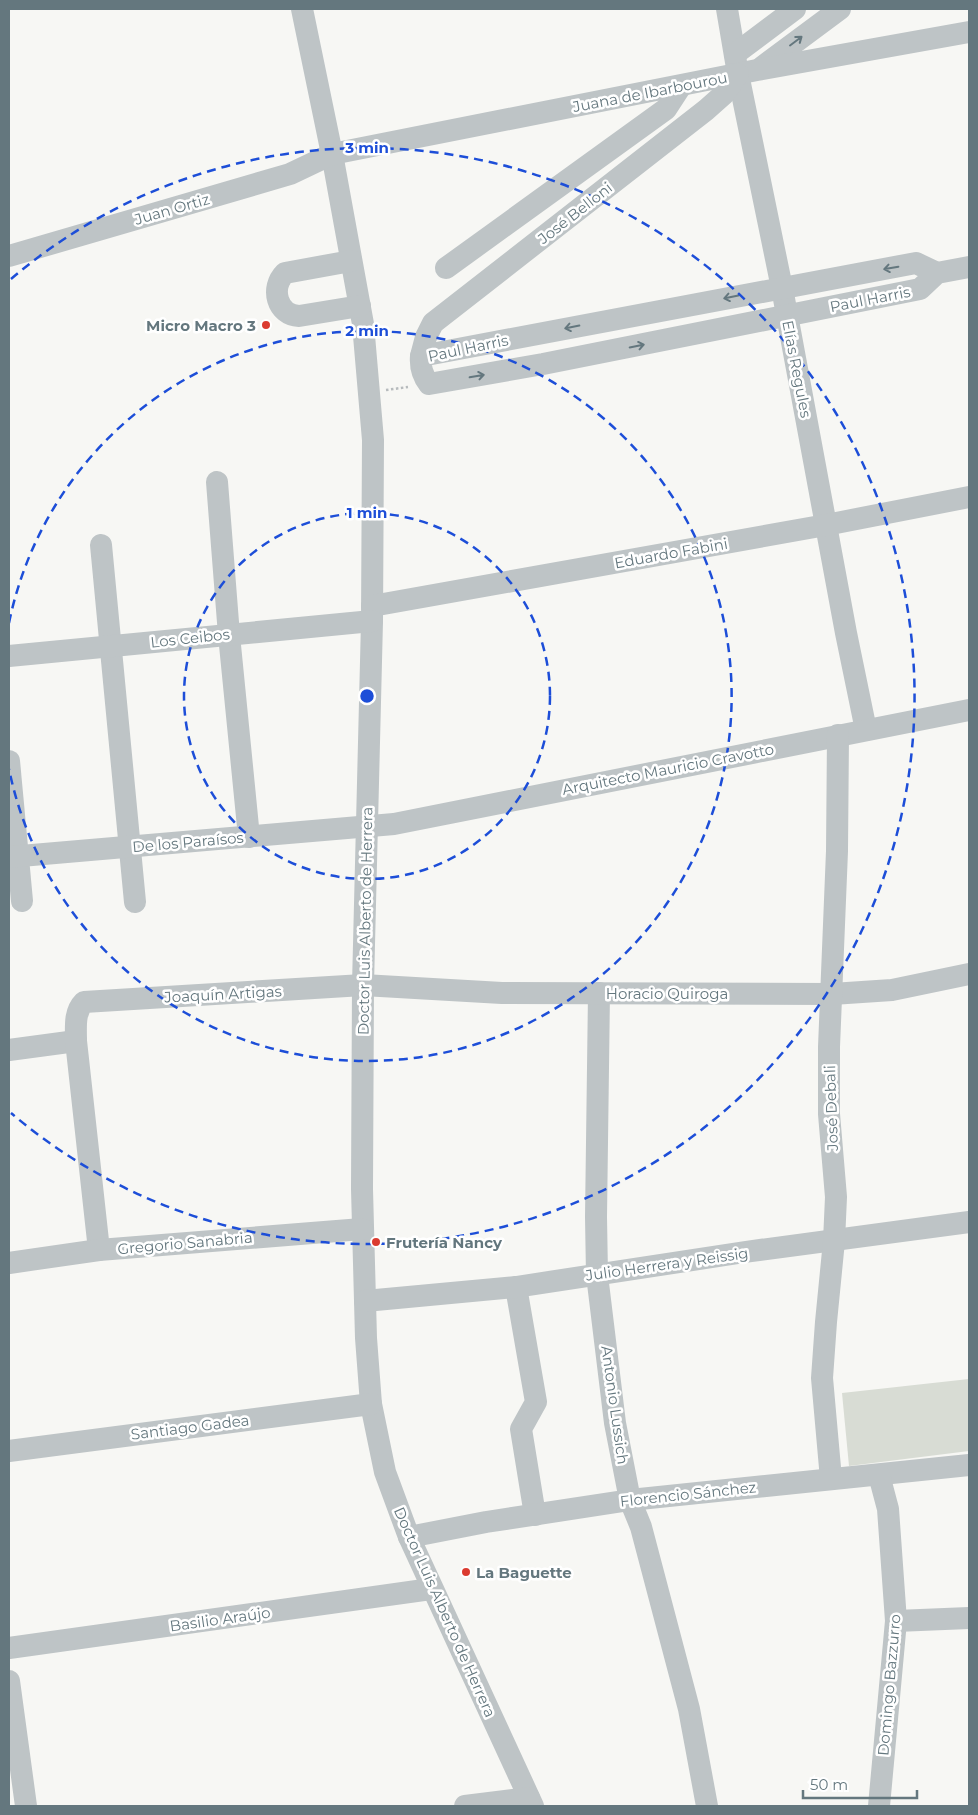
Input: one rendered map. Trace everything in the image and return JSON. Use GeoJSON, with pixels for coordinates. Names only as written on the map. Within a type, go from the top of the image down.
{"type":"FeatureCollection","features":[{"type":"Feature","properties":{"kind":"street","name":"Doctor Luis Alberto de Herrera"},"geometry":{"type":"LineString","coordinates":[[302,9],[332,154],[363,324],[373,440],[372,614],[363,985],[362,1229],[364,1301],[371,1404],[386,1472],[409,1537],[431,1589],[531,1802]]}},
{"type":"Feature","properties":{"kind":"street","name":"Elías Regules"},"geometry":{"type":"LineString","coordinates":[[727,9],[744,66],[787,316],[866,730]]}},
{"type":"Feature","properties":{"kind":"street","name":"José Belloni"},"geometry":{"type":"LineString","coordinates":[[421,356],[426,337],[433,323],[706,110],[724,94],[744,66],[795,9]]}},
{"type":"Feature","properties":{"kind":"street","name":"José Belloni"},"geometry":{"type":"LineString","coordinates":[[744,66],[840,9]]}},
{"type":"Feature","properties":{"kind":"street","name":"Juana de Ibarbourou"},"geometry":{"type":"LineString","coordinates":[[332,154],[680,86],[744,66],[969,32]]}},
{"type":"Feature","properties":{"kind":"street"},"geometry":{"type":"LineString","coordinates":[[446,268],[666,109],[680,86]]}},
{"type":"Feature","properties":{"kind":"street","name":"Juan Ortiz"},"geometry":{"type":"LineString","coordinates":[[9,256],[290,174],[332,154]]}},
{"type":"Feature","properties":{"kind":"street"},"geometry":{"type":"LineString","coordinates":[[351,261],[285,273],[279,279],[276,288],[281,306],[286,313],[293,316],[360,306]]}},
{"type":"Feature","properties":{"kind":"street","name":"Paul Harris"},"geometry":{"type":"LineString","coordinates":[[916,263],[937,273],[920,289],[543,364],[429,384],[424,376],[421,363],[421,356],[916,263]]}},
{"type":"Feature","properties":{"kind":"street"},"geometry":{"type":"LineString","coordinates":[[937,273],[969,267]]}},
{"type":"Feature","properties":{"kind":"street"},"geometry":{"type":"LineString","coordinates":[[217,482],[229,634],[249,837]]}},
{"type":"Feature","properties":{"kind":"street","name":"Eduardo Fabini"},"geometry":{"type":"LineString","coordinates":[[372,614],[969,497]]}},
{"type":"Feature","properties":{"kind":"street"},"geometry":{"type":"LineString","coordinates":[[102,545],[135,902]]}},
{"type":"Feature","properties":{"kind":"street","name":"Los Ceibos"},"geometry":{"type":"LineString","coordinates":[[9,656],[229,634],[372,614]]}},
{"type":"Feature","properties":{"kind":"street","name":"Arquitecto Mauricio Cravotto"},"geometry":{"type":"LineString","coordinates":[[367,827],[394,824],[969,710]]}},
{"type":"Feature","properties":{"kind":"street","name":"José Debali"},"geometry":{"type":"LineString","coordinates":[[831,1479],[822,1378],[836,1197],[829,1114],[837,851],[838,736]]}},
{"type":"Feature","properties":{"kind":"street"},"geometry":{"type":"LineString","coordinates":[[9,761],[13,857],[22,901]]}},
{"type":"Feature","properties":{"kind":"street","name":"De los Paraísos"},"geometry":{"type":"LineString","coordinates":[[13,857],[367,827]]}},
{"type":"Feature","properties":{"kind":"street","name":"Horacio Quiroga"},"geometry":{"type":"LineString","coordinates":[[363,985],[502,992],[832,994],[892,990],[969,974]]}},
{"type":"Feature","properties":{"kind":"street","name":"Joaquín Artigas"},"geometry":{"type":"LineString","coordinates":[[76,1041],[77,1012],[79,1006],[84,1002],[363,985]]}},
{"type":"Feature","properties":{"kind":"street","name":"Antonio Lussich"},"geometry":{"type":"LineString","coordinates":[[599,993],[597,1274],[615,1423],[630,1500],[641,1527],[689,1709],[707,1806]]}},
{"type":"Feature","properties":{"kind":"street"},"geometry":{"type":"LineString","coordinates":[[9,1050],[76,1041],[99,1250]]}},
{"type":"Feature","properties":{"kind":"street","name":"Julio Herrera y Reissig"},"geometry":{"type":"LineString","coordinates":[[364,1301],[516,1287],[735,1254],[969,1222]]}},
{"type":"Feature","properties":{"kind":"street","name":"Gregorio Sanabria"},"geometry":{"type":"LineString","coordinates":[[9,1263],[99,1250],[362,1229]]}},
{"type":"Feature","properties":{"kind":"street"},"geometry":{"type":"LineString","coordinates":[[516,1287],[536,1402],[521,1430],[534,1515]]}},
{"type":"Feature","properties":{"kind":"street","name":"Santiago Gadea"},"geometry":{"type":"LineString","coordinates":[[9,1451],[371,1404]]}},
{"type":"Feature","properties":{"kind":"street","name":"Florencio Sánchez"},"geometry":{"type":"LineString","coordinates":[[409,1537],[486,1522],[630,1500],[969,1466]]}},
{"type":"Feature","properties":{"kind":"street","name":"Domingo Bazzurro"},"geometry":{"type":"LineString","coordinates":[[878,1806],[896,1621],[888,1509],[880,1475]]}},
{"type":"Feature","properties":{"kind":"street","name":"Basilio Araújo"},"geometry":{"type":"LineString","coordinates":[[9,1648],[431,1589]]}},
{"type":"Feature","properties":{"kind":"street"},"geometry":{"type":"LineString","coordinates":[[896,1621],[969,1618]]}},
{"type":"Feature","properties":{"kind":"street"},"geometry":{"type":"LineString","coordinates":[[9,1681],[26,1806]]}},
{"type":"Feature","properties":{"kind":"street"},"geometry":{"type":"LineString","coordinates":[[465,1806],[531,1802]]}},
{"type":"Feature","properties":{"kind":"path"},"geometry":{"type":"LineString","coordinates":[[369,392],[429,384]]}},
{"type":"Feature","properties":{"kind":"shaded area"},"geometry":{"type":"Polygon","coordinates":[[[969,1379],[969,1451],[849,1466],[842,1393],[969,1379]]]}},
{"type":"Feature","properties":{"kind":"place","name":"Micro Macro 3"},"geometry":{"type":"Point","coordinates":[266,325]}},
{"type":"Feature","properties":{"kind":"place","name":"Frutería Nancy"},"geometry":{"type":"Point","coordinates":[376,1242]}},
{"type":"Feature","properties":{"kind":"place","name":"La Baguette"},"geometry":{"type":"Point","coordinates":[466,1572]}}]}
